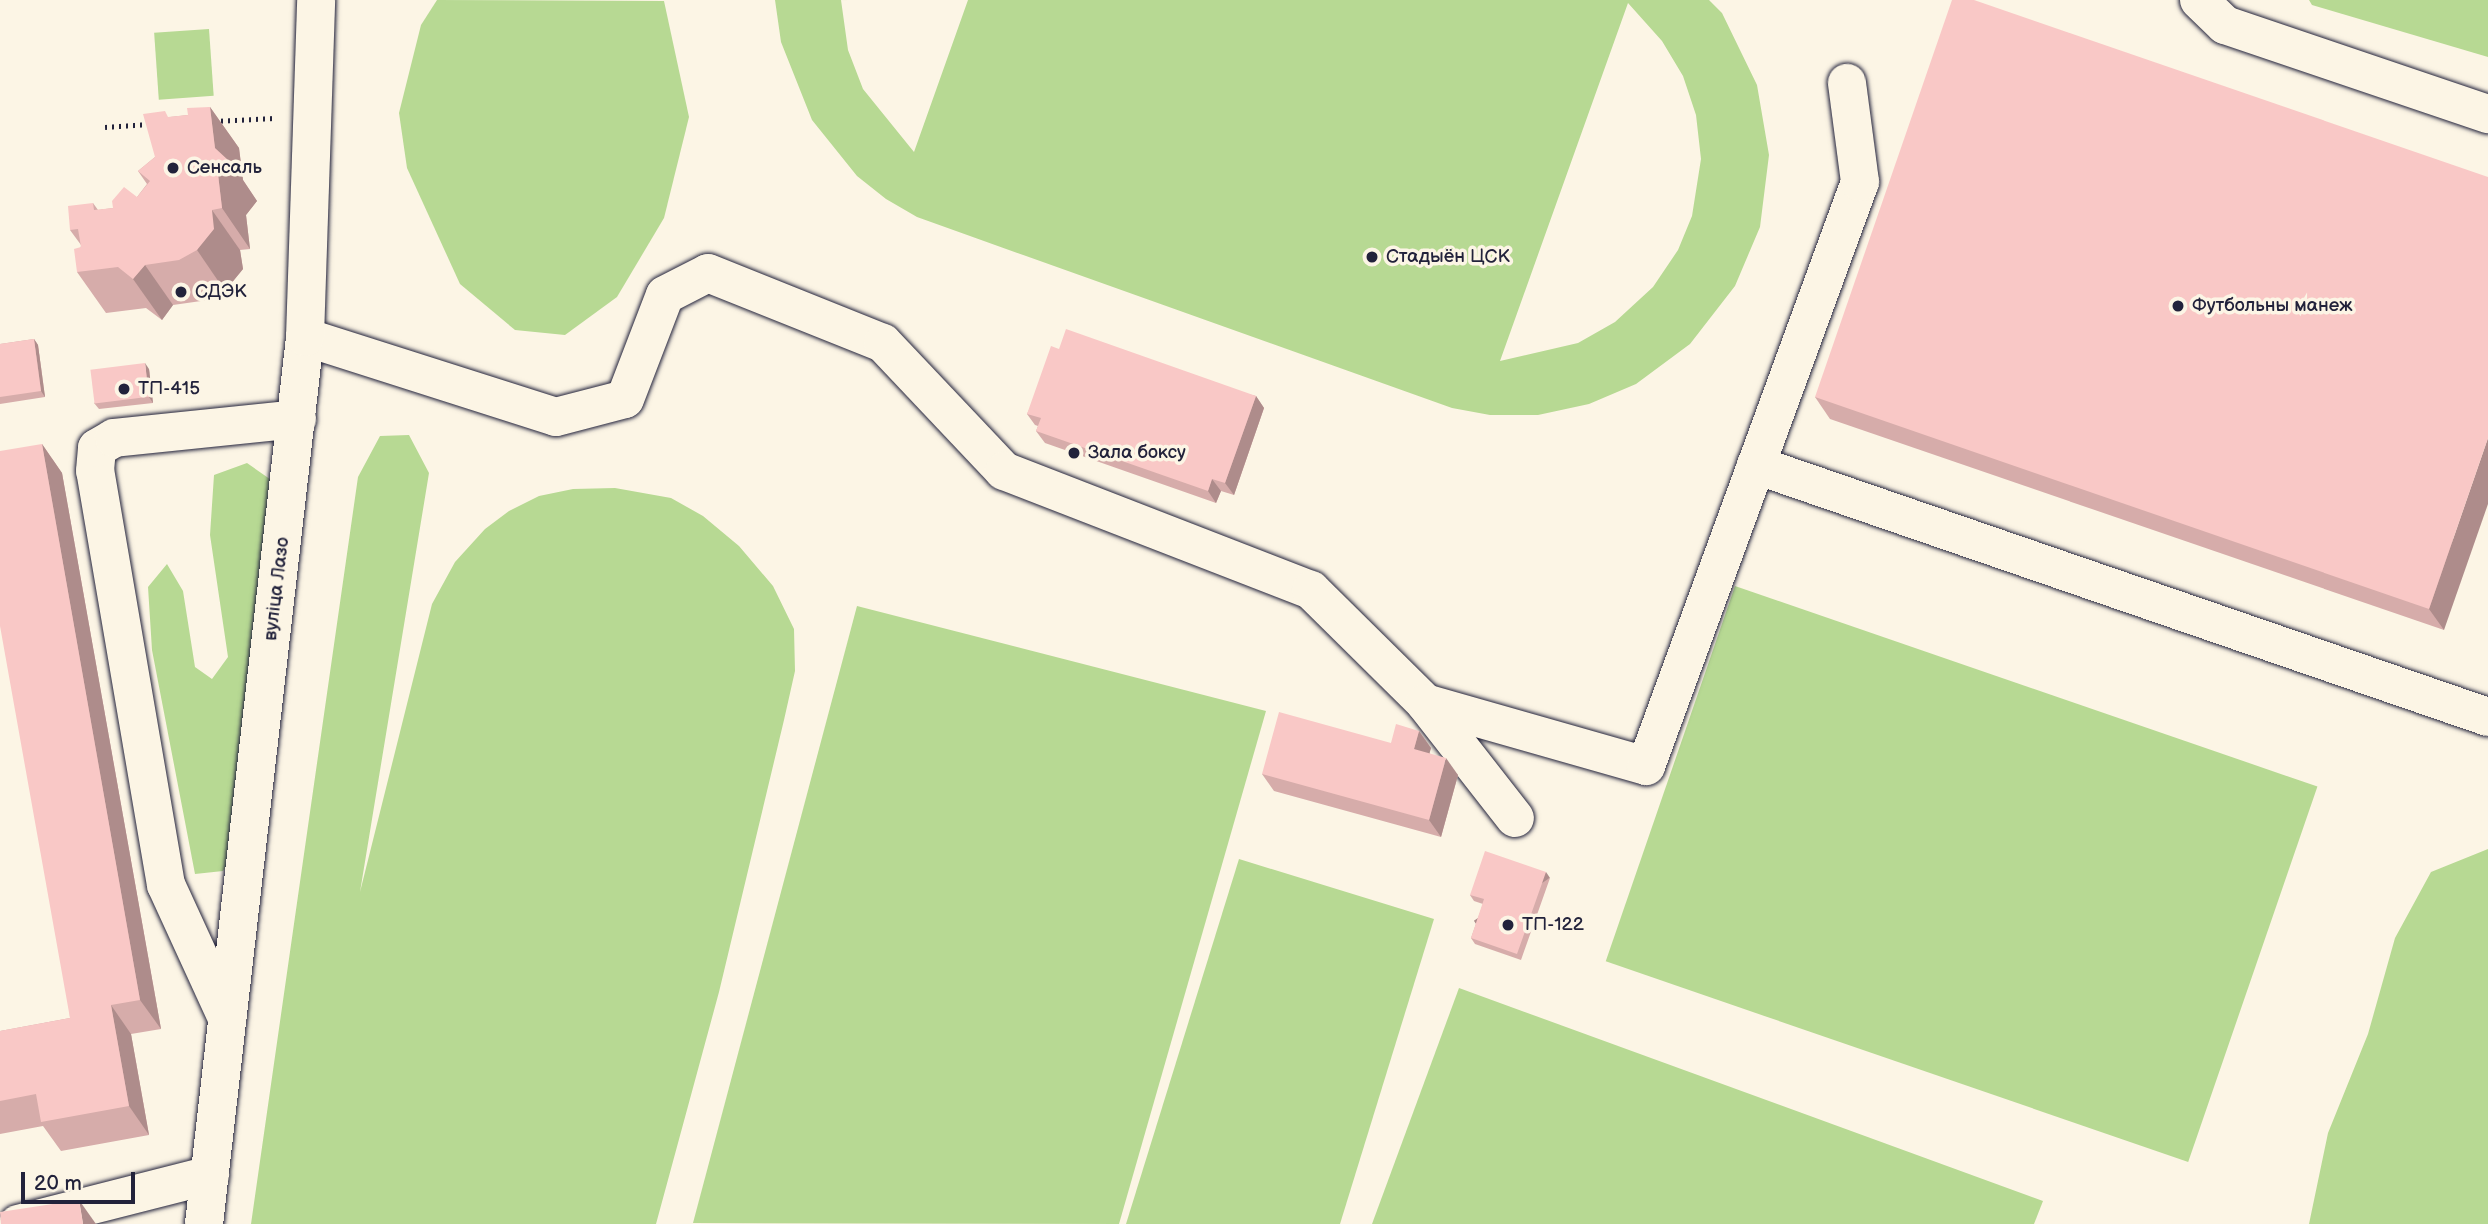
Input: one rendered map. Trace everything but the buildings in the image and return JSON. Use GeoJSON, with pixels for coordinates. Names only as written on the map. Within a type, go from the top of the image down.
{"type":"FeatureCollection","features":[{"type":"Feature","properties":{"kind":"street","name":"вуліца Лазо"},"geometry":{"type":"LineString","coordinates":[[204,1224],[305,337],[316,0]]}},
{"type":"Feature","properties":{"kind":"street"},"geometry":{"type":"LineString","coordinates":[[2199,0],[2225,25],[2488,114]]}},
{"type":"Feature","properties":{"kind":"street"},"geometry":{"type":"LineString","coordinates":[[1425,703],[1646,766],[1860,182],[1847,83]]}},
{"type":"Feature","properties":{"kind":"street"},"geometry":{"type":"LineString","coordinates":[[305,337],[556,417],[625,399],[665,295],[709,273],[883,343],[1003,471],[1311,590],[1425,703],[1515,818]]}},
{"type":"Feature","properties":{"kind":"street"},"geometry":{"type":"LineString","coordinates":[[228,1019],[166,885],[95,471],[97,449],[114,438],[297,419]]}},
{"type":"Feature","properties":{"kind":"street"},"geometry":{"type":"LineString","coordinates":[[1756,465],[2488,717]]}},
{"type":"Feature","properties":{"kind":"street"},"geometry":{"type":"LineString","coordinates":[[18,1224],[210,1175]]}},
{"type":"Feature","properties":{"kind":"path"},"geometry":{"type":"LineString","coordinates":[[200,122],[314,116]]}},
{"type":"Feature","properties":{"kind":"path"},"geometry":{"type":"LineString","coordinates":[[105,127],[159,124]]}},
{"type":"Feature","properties":{"kind":"green space"},"geometry":{"type":"Polygon","coordinates":[[[437,0],[664,1],[689,117],[664,218],[617,297],[565,335],[515,330],[460,284],[407,168],[399,113],[421,25],[437,0]]]}},
{"type":"Feature","properties":{"kind":"green space","name":"Стадыён ЦСК"},"geometry":{"type":"Polygon","coordinates":[[[775,0],[841,0],[848,50],[863,89],[914,152],[968,0],[1709,0],[1722,13],[1757,85],[1769,155],[1760,227],[1735,286],[1690,344],[1636,384],[1589,404],[1538,415],[1490,415],[1452,408],[917,217],[886,199],[857,176],[812,120],[781,42],[775,0]],[[1628,3],[1500,361],[1578,343],[1615,322],[1653,287],[1678,250],[1692,216],[1701,159],[1696,115],[1683,76],[1662,41],[1628,3]]]}},
{"type":"Feature","properties":{"kind":"green space"},"geometry":{"type":"Polygon","coordinates":[[[2309,0],[2488,0],[2488,57],[2312,5],[2309,0]]]}},
{"type":"Feature","properties":{"kind":"green space"},"geometry":{"type":"Polygon","coordinates":[[[209,29],[214,96],[159,100],[154,33],[209,29]]]}},
{"type":"Feature","properties":{"kind":"green space"},"geometry":{"type":"Polygon","coordinates":[[[409,435],[429,473],[360,892],[432,604],[455,562],[485,529],[509,511],[539,496],[573,489],[615,488],[671,498],[703,516],[739,546],[773,586],[794,629],[795,671],[784,720],[719,992],[656,1224],[251,1224],[358,477],[380,436],[409,435]]]}},
{"type":"Feature","properties":{"kind":"green space"},"geometry":{"type":"Polygon","coordinates":[[[247,463],[277,484],[234,857],[223,871],[195,874],[152,650],[148,587],[167,564],[183,591],[195,667],[212,679],[228,657],[210,535],[214,475],[247,463]]]}},
{"type":"Feature","properties":{"kind":"green space"},"geometry":{"type":"Polygon","coordinates":[[[1735,586],[2317,787],[2188,1162],[1606,961],[1735,586]]]}},
{"type":"Feature","properties":{"kind":"green space"},"geometry":{"type":"Polygon","coordinates":[[[857,606],[1266,711],[1119,1224],[693,1223],[857,606]]]}},
{"type":"Feature","properties":{"kind":"green space"},"geometry":{"type":"Polygon","coordinates":[[[2488,849],[2488,1224],[2309,1224],[2328,1133],[2368,1034],[2395,938],[2431,872],[2488,849]]]}},
{"type":"Feature","properties":{"kind":"green space"},"geometry":{"type":"Polygon","coordinates":[[[1239,859],[1434,919],[1340,1224],[1126,1224],[1239,859]]]}},
{"type":"Feature","properties":{"kind":"green space"},"geometry":{"type":"Polygon","coordinates":[[[1459,988],[2043,1201],[2034,1224],[1372,1224],[1459,988]]]}},
{"type":"Feature","properties":{"kind":"place","name":"Сенсаль"},"geometry":{"type":"Point","coordinates":[173,168]}},
{"type":"Feature","properties":{"kind":"place","name":"Стадыён ЦСК"},"geometry":{"type":"Point","coordinates":[1372,257]}},
{"type":"Feature","properties":{"kind":"place","name":"СДЭК"},"geometry":{"type":"Point","coordinates":[181,292]}},
{"type":"Feature","properties":{"kind":"place","name":"Футбольны манеж"},"geometry":{"type":"Point","coordinates":[2178,306]}},
{"type":"Feature","properties":{"kind":"place","name":"ТП-415"},"geometry":{"type":"Point","coordinates":[124,389]}},
{"type":"Feature","properties":{"kind":"place","name":"Зала боксу"},"geometry":{"type":"Point","coordinates":[1074,453]}},
{"type":"Feature","properties":{"kind":"place","name":"ТП-122"},"geometry":{"type":"Point","coordinates":[1508,925]}}]}
